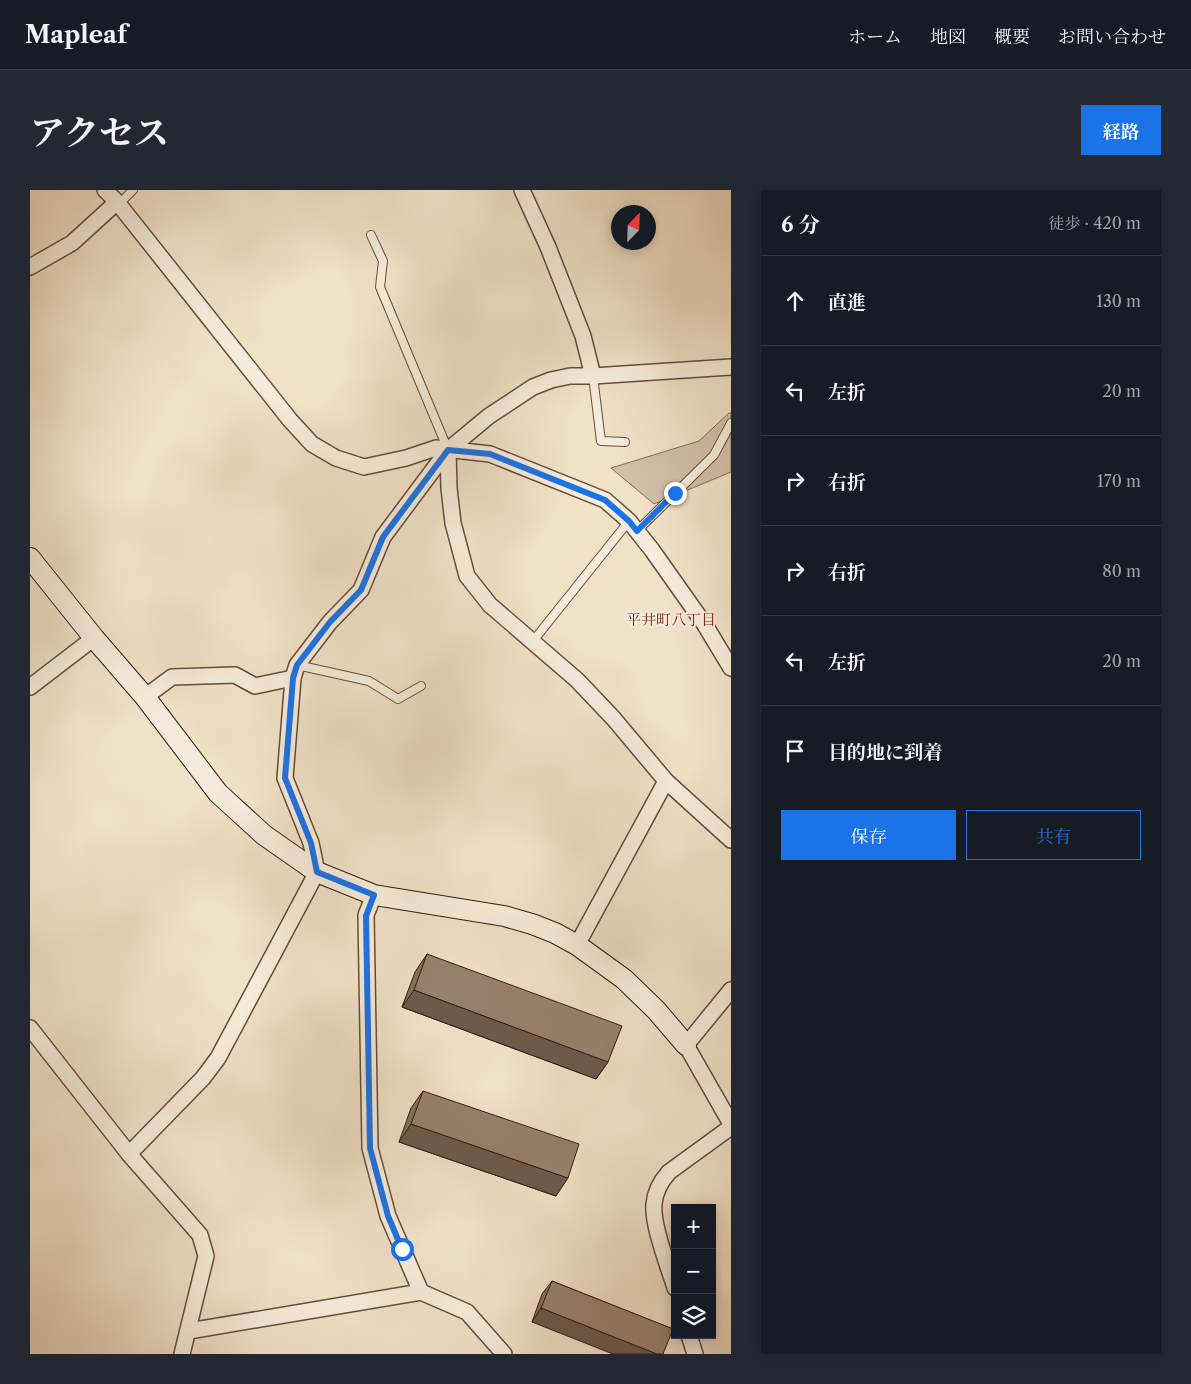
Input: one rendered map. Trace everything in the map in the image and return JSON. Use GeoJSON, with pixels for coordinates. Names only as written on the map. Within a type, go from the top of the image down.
{"type":"FeatureCollection","features":[{"type":"Feature","properties":{"kind":"street"},"geometry":{"type":"LineString","coordinates":[[104,190],[118,203],[290,420],[312,444],[336,458],[364,467],[406,458],[436,448],[490,454],[605,500],[633,526],[652,550],[705,625],[731,668]]}},
{"type":"Feature","properties":{"kind":"street"},"geometry":{"type":"LineString","coordinates":[[522,190],[548,247],[583,336],[593,376]]}},
{"type":"Feature","properties":{"kind":"street"},"geometry":{"type":"LineString","coordinates":[[30,267],[72,243],[118,203]]}},
{"type":"Feature","properties":{"kind":"street"},"geometry":{"type":"LineString","coordinates":[[129,1154],[204,1078],[218,1058],[317,872],[311,843],[285,778],[295,671],[330,622],[361,590],[383,537],[448,450],[489,416],[533,387],[551,380],[570,376],[731,367]]}},
{"type":"Feature","properties":{"kind":"street"},"geometry":{"type":"LineString","coordinates":[[448,450],[449,488],[453,523],[467,576],[490,605],[577,680],[614,719],[666,781],[731,840]]}},
{"type":"Feature","properties":{"kind":"street"},"geometry":{"type":"LineString","coordinates":[[30,558],[94,638],[145,697],[218,793],[264,835],[317,872],[374,895],[504,916],[540,927],[577,945],[624,979],[656,1010],[686,1045],[731,1125],[669,1172],[663,1179],[656,1195],[654,1204],[655,1223],[671,1275]]}},
{"type":"Feature","properties":{"kind":"street"},"geometry":{"type":"LineString","coordinates":[[30,687],[94,638]]}},
{"type":"Feature","properties":{"kind":"street"},"geometry":{"type":"LineString","coordinates":[[145,697],[172,677],[235,675],[255,686],[295,671]]}},
{"type":"Feature","properties":{"kind":"street"},"geometry":{"type":"LineString","coordinates":[[577,945],[666,781]]}},
{"type":"Feature","properties":{"kind":"street"},"geometry":{"type":"LineString","coordinates":[[374,895],[366,916],[370,1148],[388,1216],[421,1292]]}},
{"type":"Feature","properties":{"kind":"street"},"geometry":{"type":"LineString","coordinates":[[686,1045],[731,990]]}},
{"type":"Feature","properties":{"kind":"street"},"geometry":{"type":"LineString","coordinates":[[30,1028],[129,1154],[200,1235],[206,1256],[182,1354]]}},
{"type":"Feature","properties":{"kind":"street"},"geometry":{"type":"LineString","coordinates":[[189,1331],[421,1292],[467,1312],[504,1354]]}},
{"type":"Feature","properties":{"kind":"street"},"geometry":{"type":"LineString","coordinates":[[690,1339],[695,1354]]}},
{"type":"Feature","properties":{"kind":"lane"},"geometry":{"type":"LineString","coordinates":[[118,203],[133,190]]}},
{"type":"Feature","properties":{"kind":"lane"},"geometry":{"type":"LineString","coordinates":[[371,235],[383,261],[380,287],[448,450]]}},
{"type":"Feature","properties":{"kind":"lane"},"geometry":{"type":"LineString","coordinates":[[593,376],[601,441],[625,442]]}},
{"type":"Feature","properties":{"kind":"lane"},"geometry":{"type":"LineString","coordinates":[[533,641],[633,526],[714,455],[731,423]]}},
{"type":"Feature","properties":{"kind":"lane"},"geometry":{"type":"LineString","coordinates":[[295,671],[369,682],[398,699],[420,686]]}},
{"type":"Feature","properties":{"kind":"shaded area"},"geometry":{"type":"Polygon","coordinates":[[[731,413],[731,472],[654,504],[611,468],[699,441],[731,413]]]}},
{"type":"Feature","properties":{"kind":"building"},"geometry":{"type":"Polygon","coordinates":[[[427,954],[622,1026],[608,1062],[414,990],[427,954]]]}},
{"type":"Feature","properties":{"kind":"building"},"geometry":{"type":"Polygon","coordinates":[[[423,1091],[579,1144],[568,1178],[411,1124],[423,1091]]]}},
{"type":"Feature","properties":{"kind":"building"},"geometry":{"type":"Polygon","coordinates":[[[552,1281],[671,1328],[671,1334],[663,1354],[657,1354],[541,1308],[552,1281]]]}},
{"type":"Feature","properties":{"kind":"district","name":"平井町八丁目"},"geometry":{"type":"Point","coordinates":[671,620]}},
{"type":"Feature","properties":{"kind":"route"},"geometry":{"type":"LineString","coordinates":[[402,1249],[388,1216],[370,1148],[366,916],[374,895],[317,872],[311,843],[288,787],[285,778],[293,678],[297,665],[330,622],[361,590],[383,537],[448,450],[490,454],[605,500],[629,521],[637,531],[675,493]]}}]}
